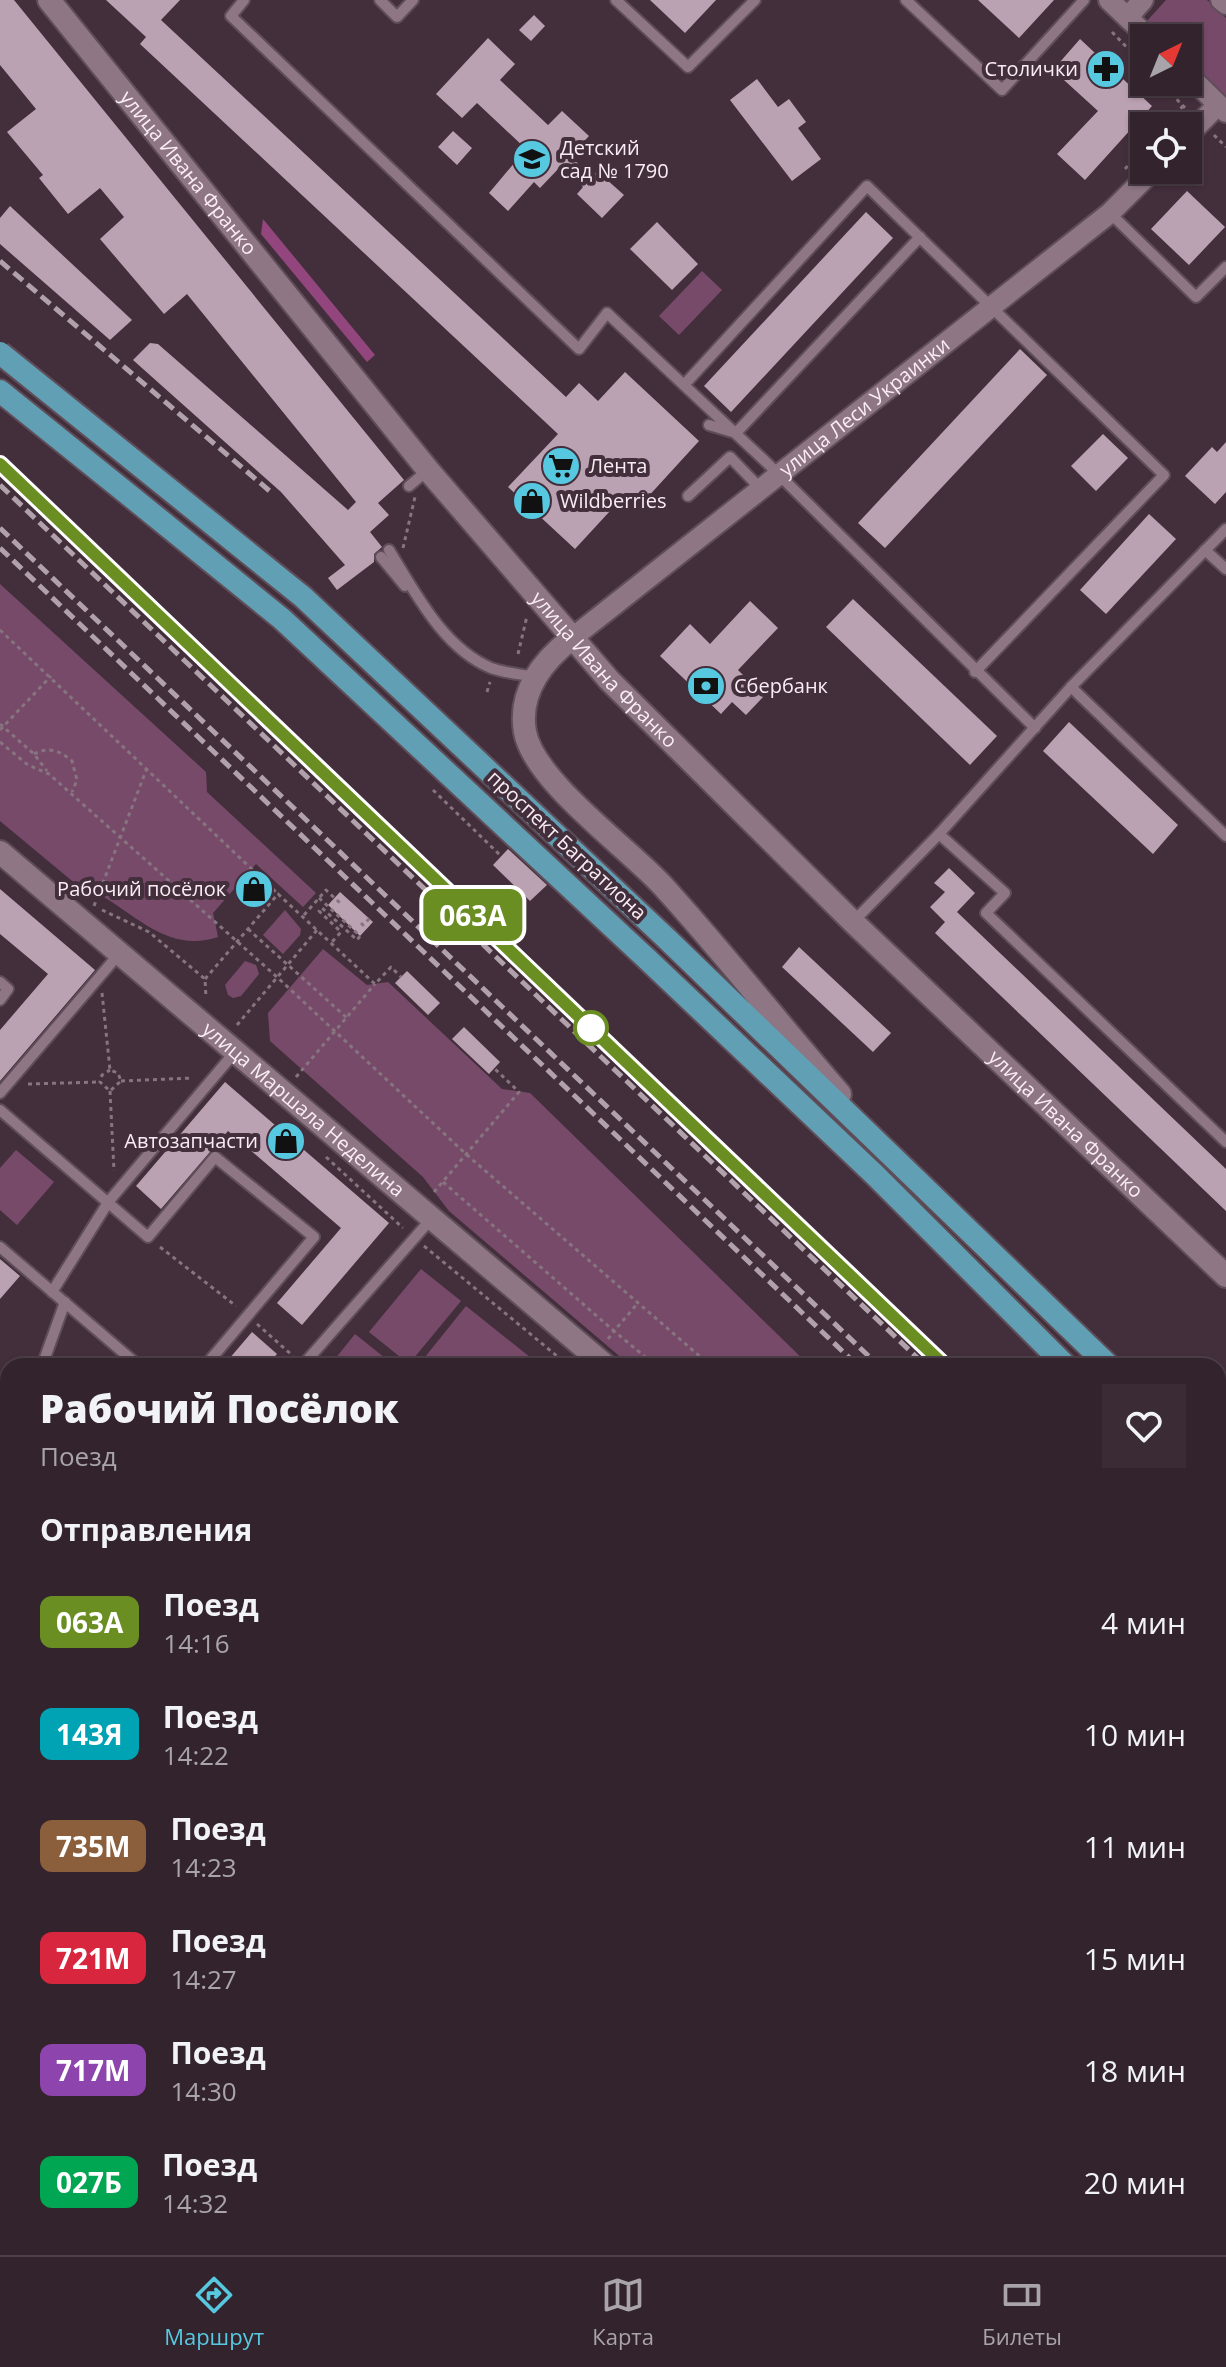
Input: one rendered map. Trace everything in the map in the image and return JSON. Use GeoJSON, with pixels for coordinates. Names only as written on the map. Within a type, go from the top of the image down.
{"type":"FeatureCollection","features":[{"type":"Feature","properties":{"kind":"main road","name":"проспект Багратиона"},"geometry":{"type":"LineString","coordinates":[[0,353],[303,597],[667,939],[1101,1358]]}},
{"type":"Feature","properties":{"kind":"main road","name":"проспект Багратиона"},"geometry":{"type":"LineString","coordinates":[[0,391],[282,619],[875,1175],[1058,1358]]}},
{"type":"Feature","properties":{"kind":"street","name":"улица Ивана Франко"},"geometry":{"type":"LineString","coordinates":[[49,0],[424,474],[571,639],[710,784],[1226,1276]]}},
{"type":"Feature","properties":{"kind":"street"},"geometry":{"type":"LineString","coordinates":[[1109,0],[1135,24]]}},
{"type":"Feature","properties":{"kind":"street"},"geometry":{"type":"LineString","coordinates":[[1128,17],[1143,0]]}},
{"type":"Feature","properties":{"kind":"street"},"geometry":{"type":"LineString","coordinates":[[1221,0],[1226,4]]}},
{"type":"Feature","properties":{"kind":"street"},"geometry":{"type":"LineString","coordinates":[[1202,89],[1222,108],[1202,124]]}},
{"type":"Feature","properties":{"kind":"street","name":"улица Леси Украинки"},"geometry":{"type":"LineString","coordinates":[[571,639],[1110,213],[1139,184]]}},
{"type":"Feature","properties":{"kind":"street"},"geometry":{"type":"LineString","coordinates":[[571,639],[535,677],[527,703],[526,733],[545,769],[661,884],[894,1157]]}},
{"type":"Feature","properties":{"kind":"street","name":"улица Маршала Неделина"},"geometry":{"type":"LineString","coordinates":[[0,852],[119,954],[240,1043],[426,1213],[597,1358]]}},
{"type":"Feature","properties":{"kind":"lane"},"geometry":{"type":"LineString","coordinates":[[244,0],[231,16],[579,349],[607,313],[736,433],[1035,728]]}},
{"type":"Feature","properties":{"kind":"lane"},"geometry":{"type":"LineString","coordinates":[[380,0],[397,17],[413,0]]}},
{"type":"Feature","properties":{"kind":"lane"},"geometry":{"type":"LineString","coordinates":[[616,0],[688,67],[755,0]]}},
{"type":"Feature","properties":{"kind":"lane"},"geometry":{"type":"LineString","coordinates":[[906,0],[1002,90],[1084,0]]}},
{"type":"Feature","properties":{"kind":"lane"},"geometry":{"type":"LineString","coordinates":[[684,385],[867,186],[1164,475],[975,672]]}},
{"type":"Feature","properties":{"kind":"lane"},"geometry":{"type":"LineString","coordinates":[[1110,213],[1196,297],[1226,267]]}},
{"type":"Feature","properties":{"kind":"lane"},"geometry":{"type":"LineString","coordinates":[[736,433],[920,237]]}},
{"type":"Feature","properties":{"kind":"lane"},"geometry":{"type":"LineString","coordinates":[[709,425],[736,433]]}},
{"type":"Feature","properties":{"kind":"lane"},"geometry":{"type":"LineString","coordinates":[[688,496],[730,457],[760,488]]}},
{"type":"Feature","properties":{"kind":"lane"},"geometry":{"type":"LineString","coordinates":[[409,486],[424,474]]}},
{"type":"Feature","properties":{"kind":"lane"},"geometry":{"type":"LineString","coordinates":[[853,922],[939,834],[1071,687],[1226,529]]}},
{"type":"Feature","properties":{"kind":"lane"},"geometry":{"type":"LineString","coordinates":[[1205,550],[1226,569]]}},
{"type":"Feature","properties":{"kind":"lane"},"geometry":{"type":"LineString","coordinates":[[385,553],[427,611],[479,661],[492,669],[535,677]]}},
{"type":"Feature","properties":{"kind":"lane"},"geometry":{"type":"LineString","coordinates":[[1071,687],[1226,836]]}},
{"type":"Feature","properties":{"kind":"lane"},"geometry":{"type":"LineString","coordinates":[[939,834],[1005,893],[986,913],[1226,1142]]}},
{"type":"Feature","properties":{"kind":"lane"},"geometry":{"type":"LineString","coordinates":[[4,1088],[119,954]]}},
{"type":"Feature","properties":{"kind":"lane"},"geometry":{"type":"LineString","coordinates":[[0,982],[8,989],[0,1000]]}},
{"type":"Feature","properties":{"kind":"lane"},"geometry":{"type":"LineString","coordinates":[[52,1292],[112,1197],[240,1043]]}},
{"type":"Feature","properties":{"kind":"lane"},"geometry":{"type":"LineString","coordinates":[[0,1110],[112,1197],[148,1237],[215,1157],[314,1237],[212,1358]]}},
{"type":"Feature","properties":{"kind":"lane"},"geometry":{"type":"LineString","coordinates":[[310,1358],[413,1237],[426,1213]]}},
{"type":"Feature","properties":{"kind":"lane"},"geometry":{"type":"LineString","coordinates":[[0,1247],[130,1358]]}},
{"type":"Feature","properties":{"kind":"lane"},"geometry":{"type":"LineString","coordinates":[[45,1358],[65,1302]]}},
{"type":"Feature","properties":{"kind":"path"},"geometry":{"type":"LineString","coordinates":[[1177,112],[1183,106]]}},
{"type":"Feature","properties":{"kind":"path"},"geometry":{"type":"LineString","coordinates":[[401,555],[424,474]]}},
{"type":"Feature","properties":{"kind":"path"},"geometry":{"type":"LineString","coordinates":[[518,654],[527,616]]}},
{"type":"Feature","properties":{"kind":"path"},"geometry":{"type":"LineString","coordinates":[[0,630],[375,984]]}},
{"type":"Feature","properties":{"kind":"path"},"geometry":{"type":"LineString","coordinates":[[51,676],[1,727],[34,754],[70,794],[277,977],[467,1155],[702,1358]]}},
{"type":"Feature","properties":{"kind":"path"},"geometry":{"type":"LineString","coordinates":[[487,692],[491,679]]}},
{"type":"Feature","properties":{"kind":"path"},"geometry":{"type":"LineString","coordinates":[[0,742],[28,765],[49,774]]}},
{"type":"Feature","properties":{"kind":"path"},"geometry":{"type":"LineString","coordinates":[[34,754],[44,749],[55,750],[72,761],[77,780],[70,794]]}},
{"type":"Feature","properties":{"kind":"path"},"geometry":{"type":"LineString","coordinates":[[94,906],[147,768]]}},
{"type":"Feature","properties":{"kind":"path"},"geometry":{"type":"LineString","coordinates":[[427,784],[501,856]]}},
{"type":"Feature","properties":{"kind":"path"},"geometry":{"type":"LineString","coordinates":[[303,916],[326,890],[340,903]]}},
{"type":"Feature","properties":{"kind":"path"},"geometry":{"type":"LineString","coordinates":[[216,1008],[206,999],[205,979],[278,894]]}},
{"type":"Feature","properties":{"kind":"path"},"geometry":{"type":"LineString","coordinates":[[83,896],[94,906],[149,932],[205,979]]}},
{"type":"Feature","properties":{"kind":"path"},"geometry":{"type":"LineString","coordinates":[[319,898],[360,936],[357,940],[322,908],[319,911],[341,932],[331,943]]}},
{"type":"Feature","properties":{"kind":"path"},"geometry":{"type":"LineString","coordinates":[[361,923],[363,925],[372,916]]}},
{"type":"Feature","properties":{"kind":"path"},"geometry":{"type":"LineString","coordinates":[[248,929],[347,1018]]}},
{"type":"Feature","properties":{"kind":"path"},"geometry":{"type":"LineString","coordinates":[[236,1025],[317,930]]}},
{"type":"Feature","properties":{"kind":"path"},"geometry":{"type":"LineString","coordinates":[[296,1077],[391,967],[401,977]]}},
{"type":"Feature","properties":{"kind":"path"},"geometry":{"type":"LineString","coordinates":[[101,976],[110,1070]]}},
{"type":"Feature","properties":{"kind":"path"},"geometry":{"type":"LineString","coordinates":[[226,1016],[236,1025],[240,1043]]}},
{"type":"Feature","properties":{"kind":"path"},"geometry":{"type":"LineString","coordinates":[[494,1068],[519,1092],[443,1182],[426,1213],[403,1228],[559,1358]]}},
{"type":"Feature","properties":{"kind":"path"},"geometry":{"type":"LineString","coordinates":[[110,1070],[118,1073],[121,1081]]}},
{"type":"Feature","properties":{"kind":"path"},"geometry":{"type":"LineString","coordinates":[[100,1082],[102,1075],[110,1070]]}},
{"type":"Feature","properties":{"kind":"path"},"geometry":{"type":"LineString","coordinates":[[110,1091],[121,1081],[213,1077]]}},
{"type":"Feature","properties":{"kind":"path"},"geometry":{"type":"LineString","coordinates":[[4,1088],[100,1082],[110,1091],[112,1197]]}},
{"type":"Feature","properties":{"kind":"path"},"geometry":{"type":"LineString","coordinates":[[443,1182],[614,1331],[638,1303]]}},
{"type":"Feature","properties":{"kind":"path"},"geometry":{"type":"LineString","coordinates":[[148,1237],[248,1316],[294,1358]]}},
{"type":"Feature","properties":{"kind":"shaded area"},"geometry":{"type":"Polygon","coordinates":[[[1166,0],[1207,0],[1226,18],[1226,97],[1202,74],[1202,24],[1150,24],[1147,21],[1166,0]]]}},
{"type":"Feature","properties":{"kind":"shaded area"},"geometry":{"type":"Polygon","coordinates":[[[263,219],[375,355],[367,362],[261,234],[263,219]]]}},
{"type":"Feature","properties":{"kind":"shaded area"},"geometry":{"type":"Polygon","coordinates":[[[702,271],[722,290],[679,335],[659,316],[702,271]]]}},
{"type":"Feature","properties":{"kind":"shaded area"},"geometry":{"type":"Polygon","coordinates":[[[0,584],[206,772],[207,792],[316,893],[303,907],[256,864],[213,913],[218,937],[201,941],[170,937],[142,923],[101,895],[89,895],[0,821],[0,584]]]}},
{"type":"Feature","properties":{"kind":"shaded area"},"geometry":{"type":"Polygon","coordinates":[[[285,910],[301,929],[300,935],[283,954],[263,935],[285,910]]]}},
{"type":"Feature","properties":{"kind":"shaded area"},"geometry":{"type":"Polygon","coordinates":[[[323,949],[367,985],[388,982],[502,1089],[530,1093],[802,1358],[622,1358],[449,1211],[423,1177],[270,1041],[268,1013],[323,949]]]}},
{"type":"Feature","properties":{"kind":"shaded area"},"geometry":{"type":"Polygon","coordinates":[[[245,961],[256,965],[259,974],[241,996],[233,998],[228,995],[225,985],[245,961]]]}},
{"type":"Feature","properties":{"kind":"shaded area"},"geometry":{"type":"Polygon","coordinates":[[[16,1150],[54,1182],[17,1225],[0,1210],[0,1168],[16,1150]]]}},
{"type":"Feature","properties":{"kind":"shaded area"},"geometry":{"type":"Polygon","coordinates":[[[421,1269],[461,1301],[414,1358],[402,1358],[369,1332],[421,1269]]]}},
{"type":"Feature","properties":{"kind":"shaded area"},"geometry":{"type":"Polygon","coordinates":[[[466,1306],[531,1358],[424,1358],[466,1306]]]}},
{"type":"Feature","properties":{"kind":"shaded area"},"geometry":{"type":"Polygon","coordinates":[[[355,1334],[385,1358],[336,1358],[355,1334]]]}},
{"type":"Feature","properties":{"kind":"building"},"geometry":{"type":"Polygon","coordinates":[[[0,0],[14,0],[404,480],[378,503],[389,515],[370,532],[382,547],[374,554],[374,562],[337,590],[328,578],[345,565],[281,492],[133,360],[150,343],[158,344],[348,510],[356,502],[187,294],[164,314],[100,239],[124,217],[100,188],[68,214],[39,178],[43,175],[7,132],[36,109],[0,65],[0,0]]]}},
{"type":"Feature","properties":{"kind":"building"},"geometry":{"type":"Polygon","coordinates":[[[106,0],[180,0],[161,20],[566,397],[579,383],[598,401],[625,372],[699,441],[635,511],[622,498],[575,549],[508,487],[558,434],[140,44],[146,37],[106,0]]]}},
{"type":"Feature","properties":{"kind":"building"},"geometry":{"type":"Polygon","coordinates":[[[650,0],[716,0],[685,33],[650,0]]]}},
{"type":"Feature","properties":{"kind":"building"},"geometry":{"type":"Polygon","coordinates":[[[978,0],[1054,0],[1019,38],[978,0]]]}},
{"type":"Feature","properties":{"kind":"building"},"geometry":{"type":"Polygon","coordinates":[[[534,15],[545,26],[531,41],[519,30],[534,15]]]}},
{"type":"Feature","properties":{"kind":"building"},"geometry":{"type":"Polygon","coordinates":[[[488,38],[515,64],[500,80],[548,125],[562,111],[589,136],[570,156],[592,177],[597,171],[624,195],[602,218],[577,194],[583,187],[561,166],[540,188],[534,182],[508,211],[489,193],[526,149],[477,103],[462,118],[436,94],[488,38]]]}},
{"type":"Feature","properties":{"kind":"building"},"geometry":{"type":"Polygon","coordinates":[[[1080,39],[1130,86],[1130,96],[1141,96],[1152,106],[1147,112],[1130,112],[1130,130],[1085,180],[1057,154],[1098,111],[1053,70],[1080,39]]]}},
{"type":"Feature","properties":{"kind":"building"},"geometry":{"type":"Polygon","coordinates":[[[757,79],[778,107],[789,99],[806,122],[798,128],[821,159],[792,181],[730,100],[757,79]]]}},
{"type":"Feature","properties":{"kind":"building"},"geometry":{"type":"Polygon","coordinates":[[[453,131],[472,148],[457,165],[438,147],[453,131]]]}},
{"type":"Feature","properties":{"kind":"building"},"geometry":{"type":"Polygon","coordinates":[[[1187,191],[1225,227],[1189,265],[1151,229],[1187,191]]]}},
{"type":"Feature","properties":{"kind":"building"},"geometry":{"type":"Polygon","coordinates":[[[10,206],[132,320],[110,340],[0,244],[0,218],[10,206]]]}},
{"type":"Feature","properties":{"kind":"building"},"geometry":{"type":"Polygon","coordinates":[[[866,212],[893,238],[731,412],[704,386],[866,212]]]}},
{"type":"Feature","properties":{"kind":"building"},"geometry":{"type":"Polygon","coordinates":[[[657,222],[698,264],[672,290],[630,249],[657,222]]]}},
{"type":"Feature","properties":{"kind":"building"},"geometry":{"type":"Polygon","coordinates":[[[1020,349],[1047,375],[885,548],[858,523],[1020,349]]]}},
{"type":"Feature","properties":{"kind":"building"},"geometry":{"type":"Polygon","coordinates":[[[1103,434],[1128,458],[1096,491],[1071,466],[1103,434]]]}},
{"type":"Feature","properties":{"kind":"building"},"geometry":{"type":"Polygon","coordinates":[[[1226,442],[1226,492],[1215,504],[1185,476],[1212,447],[1217,452],[1226,442]]]}},
{"type":"Feature","properties":{"kind":"building"},"geometry":{"type":"Polygon","coordinates":[[[1149,514],[1176,539],[1106,614],[1080,590],[1149,514]]]}},
{"type":"Feature","properties":{"kind":"building"},"geometry":{"type":"Polygon","coordinates":[[[853,599],[997,736],[970,765],[826,627],[853,599]]]}},
{"type":"Feature","properties":{"kind":"building"},"geometry":{"type":"Polygon","coordinates":[[[750,601],[778,628],[738,670],[764,696],[746,715],[732,702],[721,714],[660,656],[690,624],[710,644],[750,601]]]}},
{"type":"Feature","properties":{"kind":"building"},"geometry":{"type":"Polygon","coordinates":[[[1069,722],[1178,825],[1153,854],[1043,751],[1069,722]]]}},
{"type":"Feature","properties":{"kind":"building"},"geometry":{"type":"Polygon","coordinates":[[[508,849],[547,885],[530,901],[493,865],[508,849]]]}},
{"type":"Feature","properties":{"kind":"building"},"geometry":{"type":"Polygon","coordinates":[[[949,868],[975,893],[957,912],[1226,1169],[1226,1211],[935,933],[945,922],[930,907],[945,892],[934,883],[949,868]]]}},
{"type":"Feature","properties":{"kind":"building"},"geometry":{"type":"Polygon","coordinates":[[[0,889],[95,970],[0,1081],[0,1030],[48,974],[0,934],[0,889]]]}},
{"type":"Feature","properties":{"kind":"building"},"geometry":{"type":"Polygon","coordinates":[[[340,892],[373,922],[360,936],[328,905],[340,892]]]}},
{"type":"Feature","properties":{"kind":"building"},"geometry":{"type":"Polygon","coordinates":[[[799,947],[891,1033],[873,1052],[782,967],[799,947]]]}},
{"type":"Feature","properties":{"kind":"building"},"geometry":{"type":"Polygon","coordinates":[[[407,971],[440,1003],[428,1015],[395,983],[407,971]]]}},
{"type":"Feature","properties":{"kind":"building"},"geometry":{"type":"Polygon","coordinates":[[[464,1027],[500,1062],[489,1074],[452,1039],[464,1027]]]}},
{"type":"Feature","properties":{"kind":"building"},"geometry":{"type":"Polygon","coordinates":[[[225,1082],[389,1223],[302,1325],[277,1303],[341,1228],[228,1131],[161,1209],[136,1186],[225,1082]]]}},
{"type":"Feature","properties":{"kind":"building"},"geometry":{"type":"Polygon","coordinates":[[[0,1259],[20,1276],[0,1299],[0,1259]]]}},
{"type":"Feature","properties":{"kind":"building"},"geometry":{"type":"Polygon","coordinates":[[[252,1332],[277,1354],[273,1358],[230,1358],[252,1332]]]}},
{"type":"Feature","properties":{"kind":"railway"},"geometry":{"type":"LineString","coordinates":[[0,261],[272,493]]}},
{"type":"Feature","properties":{"kind":"railway"},"geometry":{"type":"LineString","coordinates":[[0,464],[937,1358]]}},
{"type":"Feature","properties":{"kind":"railway"},"geometry":{"type":"LineString","coordinates":[[0,485],[918,1358]]}},
{"type":"Feature","properties":{"kind":"railway"},"geometry":{"type":"LineString","coordinates":[[0,528],[871,1358]]}},
{"type":"Feature","properties":{"kind":"railway"},"geometry":{"type":"LineString","coordinates":[[0,548],[850,1358]]}},
{"type":"Feature","properties":{"kind":"train","name":"063А"},"geometry":{"type":"LineString","coordinates":[[0,464],[937,1358]]}},
{"type":"Feature","properties":{"kind":"place","name":"Столички"},"geometry":{"type":"Point","coordinates":[1106,69]}},
{"type":"Feature","properties":{"kind":"place","name":"Детский сад № 1790"},"geometry":{"type":"Point","coordinates":[532,159]}},
{"type":"Feature","properties":{"kind":"place","name":"Лента"},"geometry":{"type":"Point","coordinates":[561,466]}},
{"type":"Feature","properties":{"kind":"place","name":"Wildberries"},"geometry":{"type":"Point","coordinates":[532,501]}},
{"type":"Feature","properties":{"kind":"place","name":"Сбербанк"},"geometry":{"type":"Point","coordinates":[706,686]}},
{"type":"Feature","properties":{"kind":"place","name":"Рабочий посёлок"},"geometry":{"type":"Point","coordinates":[254,889]}},
{"type":"Feature","properties":{"kind":"place","name":"Автозапчасти"},"geometry":{"type":"Point","coordinates":[286,1141]}}]}
